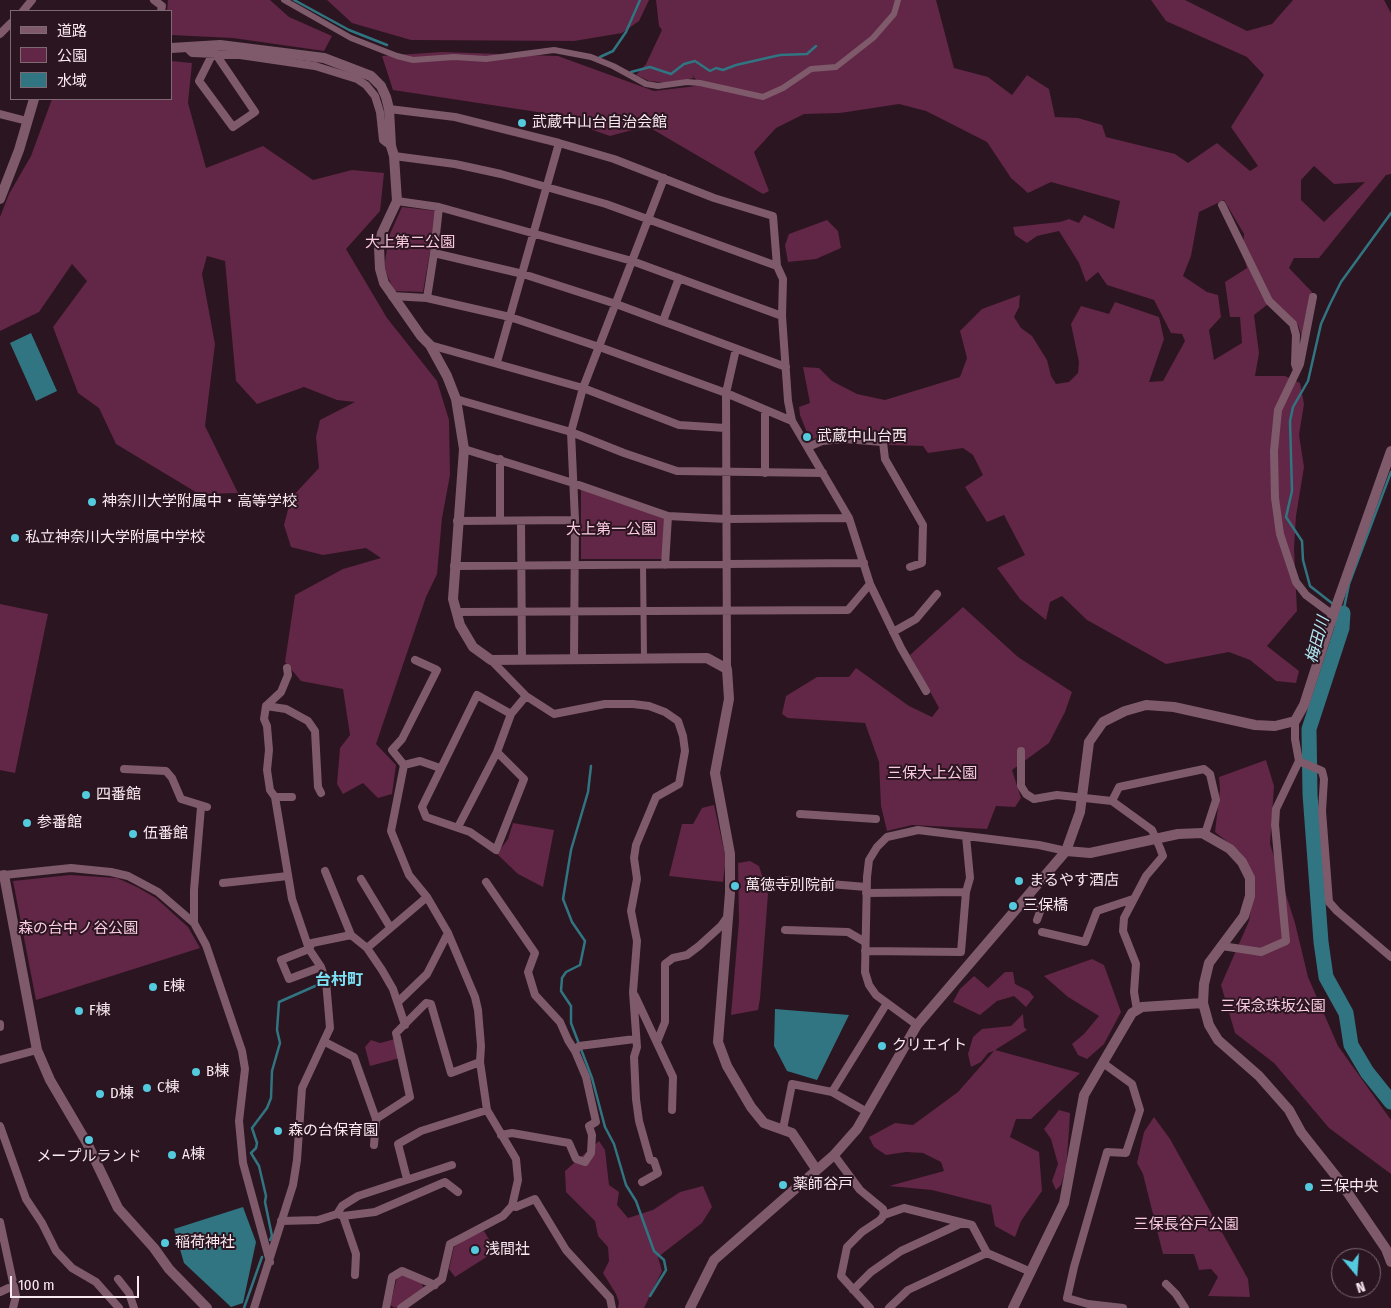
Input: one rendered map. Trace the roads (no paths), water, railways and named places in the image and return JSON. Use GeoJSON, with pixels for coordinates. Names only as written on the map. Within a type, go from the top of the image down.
{"type":"FeatureCollection","features":[{"type":"Feature","properties":{"kind":"street"},"geometry":{"type":"LineString","coordinates":[[23,10],[32,0]]}},
{"type":"Feature","properties":{"kind":"street"},"geometry":{"type":"LineString","coordinates":[[154,0],[162,6],[161,10]]}},
{"type":"Feature","properties":{"kind":"street"},"geometry":{"type":"LineString","coordinates":[[284,0],[351,38],[397,56],[413,60],[454,57],[486,59],[554,50],[591,57],[613,66],[646,84],[658,86],[687,82],[700,83],[763,97],[782,88],[811,68],[836,67],[873,38],[894,14],[898,0]]}},
{"type":"Feature","properties":{"kind":"street"},"geometry":{"type":"LineString","coordinates":[[0,34],[10,24]]}},
{"type":"Feature","properties":{"kind":"street"},"geometry":{"type":"LineString","coordinates":[[172,48],[220,45],[324,58],[371,76],[381,86],[389,109],[397,201],[382,233],[378,247],[380,269],[384,283],[392,296],[430,345],[447,376],[456,399],[464,449],[457,521],[453,599],[460,625],[473,647],[491,660],[526,696],[554,714],[605,704],[632,704],[649,706],[666,712],[678,721],[684,736],[685,751],[679,784],[656,797],[636,845],[634,858],[637,879],[631,911],[638,940],[633,992],[637,1047],[634,1057],[639,1121],[650,1160],[654,1161],[658,1174],[642,1182]]}},
{"type":"Feature","properties":{"kind":"street"},"geometry":{"type":"LineString","coordinates":[[186,47],[192,53],[214,53],[314,66],[357,79],[366,85],[375,96],[380,112],[383,140],[393,151],[547,187],[649,218],[701,240],[777,266]]}},
{"type":"Feature","properties":{"kind":"street"},"geometry":{"type":"LineString","coordinates":[[214,53],[256,112],[233,127],[199,81],[214,53]]}},
{"type":"Feature","properties":{"kind":"street"},"geometry":{"type":"LineString","coordinates":[[0,199],[19,150],[34,100]]}},
{"type":"Feature","properties":{"kind":"street"},"geometry":{"type":"LineString","coordinates":[[389,109],[454,117],[558,143],[614,159],[714,198],[773,216],[777,266],[783,279],[782,316],[792,421],[850,518],[870,584],[893,632],[926,691]]}},
{"type":"Feature","properties":{"kind":"street"},"geometry":{"type":"LineString","coordinates":[[0,114],[27,121]]}},
{"type":"Feature","properties":{"kind":"street"},"geometry":{"type":"LineString","coordinates":[[497,362],[535,232],[558,143]]}},
{"type":"Feature","properties":{"kind":"street"},"geometry":{"type":"LineString","coordinates":[[574,659],[576,566],[571,432],[583,388],[664,178]]}},
{"type":"Feature","properties":{"kind":"street"},"geometry":{"type":"LineString","coordinates":[[397,201],[439,207],[535,232],[632,261],[782,316]]}},
{"type":"Feature","properties":{"kind":"street"},"geometry":{"type":"LineString","coordinates":[[1222,205],[1270,301],[1292,324],[1296,335],[1295,364],[1297,370]]}},
{"type":"Feature","properties":{"kind":"street"},"geometry":{"type":"LineString","coordinates":[[427,298],[439,207]]}},
{"type":"Feature","properties":{"kind":"street"},"geometry":{"type":"LineString","coordinates":[[434,253],[522,274],[616,304],[786,367]]}},
{"type":"Feature","properties":{"kind":"street"},"geometry":{"type":"LineString","coordinates":[[663,321],[679,278]]}},
{"type":"Feature","properties":{"kind":"street"},"geometry":{"type":"LineString","coordinates":[[392,296],[427,298],[510,317],[600,347],[726,393],[792,421]]}},
{"type":"Feature","properties":{"kind":"street"},"geometry":{"type":"LineString","coordinates":[[1313,297],[1300,364],[1278,410],[1274,451],[1277,516],[1280,534],[1296,582],[1306,595],[1333,615]]}},
{"type":"Feature","properties":{"kind":"street"},"geometry":{"type":"LineString","coordinates":[[430,345],[497,362],[583,388],[679,426],[725,428]]}},
{"type":"Feature","properties":{"kind":"street"},"geometry":{"type":"LineString","coordinates":[[736,349],[726,393],[725,428],[727,473],[727,669],[729,699],[715,772],[730,854],[728,916],[718,1042],[722,1055],[751,1107],[764,1123],[792,1132],[816,1169]]}},
{"type":"Feature","properties":{"kind":"street"},"geometry":{"type":"LineString","coordinates":[[456,399],[571,432],[677,471],[824,473]]}},
{"type":"Feature","properties":{"kind":"street"},"geometry":{"type":"LineString","coordinates":[[765,410],[765,473]]}},
{"type":"Feature","properties":{"kind":"street"},"geometry":{"type":"LineString","coordinates":[[808,447],[822,441],[883,442],[885,459],[923,525],[922,563],[910,568]]}},
{"type":"Feature","properties":{"kind":"street"},"geometry":{"type":"LineString","coordinates":[[464,449],[500,459],[668,516],[726,519],[850,518]]}},
{"type":"Feature","properties":{"kind":"street"},"geometry":{"type":"LineString","coordinates":[[1222,946],[1261,952],[1286,941],[1275,826],[1276,809],[1299,761],[1295,739],[1295,721],[1304,705],[1333,615],[1388,473],[1391,451]]}},
{"type":"Feature","properties":{"kind":"street"},"geometry":{"type":"LineString","coordinates":[[500,459],[500,520]]}},
{"type":"Feature","properties":{"kind":"street"},"geometry":{"type":"LineString","coordinates":[[665,564],[668,516]]}},
{"type":"Feature","properties":{"kind":"street"},"geometry":{"type":"LineString","coordinates":[[520,520],[522,659]]}},
{"type":"Feature","properties":{"kind":"street"},"geometry":{"type":"LineString","coordinates":[[457,521],[575,520]]}},
{"type":"Feature","properties":{"kind":"street"},"geometry":{"type":"LineString","coordinates":[[454,566],[864,563]]}},
{"type":"Feature","properties":{"kind":"street"},"geometry":{"type":"LineString","coordinates":[[643,564],[644,658]]}},
{"type":"Feature","properties":{"kind":"street"},"geometry":{"type":"LineString","coordinates":[[456,612],[727,609],[848,610],[870,584]]}},
{"type":"Feature","properties":{"kind":"street"},"geometry":{"type":"LineString","coordinates":[[893,632],[916,619],[937,594]]}},
{"type":"Feature","properties":{"kind":"street"},"geometry":{"type":"LineString","coordinates":[[491,660],[707,658],[727,669]]}},
{"type":"Feature","properties":{"kind":"street"},"geometry":{"type":"LineString","coordinates":[[401,1308],[442,1279],[450,1244],[503,1216],[512,1206],[518,1169],[516,1159],[487,1110],[480,1062],[481,1046],[478,1010],[465,970],[448,932],[427,897],[409,875],[391,831],[404,765],[392,750],[402,739],[437,670],[415,660]]}},
{"type":"Feature","properties":{"kind":"street"},"geometry":{"type":"LineString","coordinates":[[254,1308],[293,1185],[297,1160],[302,1088],[330,1028],[326,982],[321,967],[309,949],[292,900],[275,797],[270,790],[267,726],[264,719],[266,706],[281,692],[288,675],[287,668]]}},
{"type":"Feature","properties":{"kind":"street"},"geometry":{"type":"LineString","coordinates":[[497,752],[524,779],[496,850],[470,832],[426,817],[422,807],[477,695],[511,714]]}},
{"type":"Feature","properties":{"kind":"street"},"geometry":{"type":"LineString","coordinates":[[458,827],[497,752],[511,714],[526,696]]}},
{"type":"Feature","properties":{"kind":"street"},"geometry":{"type":"LineString","coordinates":[[690,1308],[714,1260],[834,1155],[857,1129],[917,1025],[1066,851],[1080,812],[1089,742],[1103,722],[1111,717],[1146,705],[1174,707],[1255,725],[1275,726],[1295,721]]}},
{"type":"Feature","properties":{"kind":"street"},"geometry":{"type":"LineString","coordinates":[[266,706],[286,709],[308,721],[316,731],[318,787],[321,793]]}},
{"type":"Feature","properties":{"kind":"street"},"geometry":{"type":"LineString","coordinates":[[1021,751],[1021,786],[1026,794],[1034,799],[1070,796],[1112,801],[1152,830],[1163,856],[1146,876],[1124,918],[1123,931],[1136,964],[1134,992],[1137,1010]]}},
{"type":"Feature","properties":{"kind":"street"},"geometry":{"type":"LineString","coordinates":[[404,765],[420,761],[440,768]]}},
{"type":"Feature","properties":{"kind":"street"},"geometry":{"type":"LineString","coordinates":[[1299,761],[1322,771],[1324,779],[1322,811],[1329,902],[1391,957]]}},
{"type":"Feature","properties":{"kind":"street"},"geometry":{"type":"LineString","coordinates":[[124,769],[166,772],[172,778],[181,799],[204,807],[194,890],[194,923]]}},
{"type":"Feature","properties":{"kind":"street"},"geometry":{"type":"LineString","coordinates":[[1112,801],[1119,787],[1204,769],[1210,774],[1216,800],[1205,834]]}},
{"type":"Feature","properties":{"kind":"street"},"geometry":{"type":"LineString","coordinates":[[275,797],[292,797]]}},
{"type":"Feature","properties":{"kind":"street"},"geometry":{"type":"LineString","coordinates":[[800,814],[876,819]]}},
{"type":"Feature","properties":{"kind":"street"},"geometry":{"type":"LineString","coordinates":[[917,1025],[876,995],[869,984],[866,972],[866,890],[869,860],[887,837],[918,830],[1090,853],[1178,834],[1205,834],[1230,848],[1242,862],[1250,878],[1250,896],[1244,916],[1209,963],[1204,984],[1204,1002],[1209,1025],[1218,1040],[1260,1076],[1289,1110],[1301,1132],[1339,1180],[1386,1249],[1391,1262]]}},
{"type":"Feature","properties":{"kind":"street"},"geometry":{"type":"LineString","coordinates":[[865,951],[961,952],[966,892],[970,878],[966,836]]}},
{"type":"Feature","properties":{"kind":"street"},"geometry":{"type":"LineString","coordinates":[[207,1308],[169,1269],[154,1248],[118,1208],[50,1080],[37,1050],[2,875],[71,868],[93,869],[120,874],[158,892],[194,923],[206,945],[242,1050],[245,1069],[240,1121],[243,1163],[270,1262]]}},
{"type":"Feature","properties":{"kind":"street"},"geometry":{"type":"LineString","coordinates":[[325,871],[351,935],[367,948],[382,970],[398,1002],[405,1025]]}},
{"type":"Feature","properties":{"kind":"street"},"geometry":{"type":"LineString","coordinates":[[223,883],[288,876]]}},
{"type":"Feature","properties":{"kind":"street"},"geometry":{"type":"LineString","coordinates":[[361,879],[390,927]]}},
{"type":"Feature","properties":{"kind":"street"},"geometry":{"type":"LineString","coordinates":[[782,880],[866,890],[966,892]]}},
{"type":"Feature","properties":{"kind":"street"},"geometry":{"type":"LineString","coordinates":[[486,882],[535,952],[528,972],[535,995],[560,1022],[568,1040],[576,1051],[586,1077],[596,1122],[589,1126],[592,1135],[590,1153],[585,1162],[576,1159],[569,1143],[512,1133],[501,1136]]}},
{"type":"Feature","properties":{"kind":"street"},"geometry":{"type":"LineString","coordinates":[[1028,896],[1040,909],[1037,920]]}},
{"type":"Feature","properties":{"kind":"street"},"geometry":{"type":"LineString","coordinates":[[367,948],[427,897]]}},
{"type":"Feature","properties":{"kind":"street"},"geometry":{"type":"LineString","coordinates":[[1042,932],[1085,942],[1096,911],[1133,899]]}},
{"type":"Feature","properties":{"kind":"street"},"geometry":{"type":"LineString","coordinates":[[657,1042],[665,1022],[665,964],[673,958],[687,955],[699,946],[721,926],[728,916]]}},
{"type":"Feature","properties":{"kind":"street"},"geometry":{"type":"LineString","coordinates":[[785,930],[848,932],[865,942]]}},
{"type":"Feature","properties":{"kind":"street"},"geometry":{"type":"LineString","coordinates":[[398,1002],[426,974],[448,932]]}},
{"type":"Feature","properties":{"kind":"street"},"geometry":{"type":"LineString","coordinates":[[321,967],[288,979],[281,960],[309,949],[312,943],[351,935]]}},
{"type":"Feature","properties":{"kind":"street"},"geometry":{"type":"LineString","coordinates":[[633,992],[673,1077],[672,1110]]}},
{"type":"Feature","properties":{"kind":"street"},"geometry":{"type":"LineString","coordinates":[[1013,1308],[1064,1203],[1084,1095],[1132,1013],[1142,1007],[1204,1002]]}},
{"type":"Feature","properties":{"kind":"street"},"geometry":{"type":"LineString","coordinates":[[376,1120],[410,1097],[396,1033],[426,1003],[431,1004],[450,1073],[480,1062]]}},
{"type":"Feature","properties":{"kind":"street"},"geometry":{"type":"LineString","coordinates":[[832,1092],[887,1003]]}},
{"type":"Feature","properties":{"kind":"street"},"geometry":{"type":"LineString","coordinates":[[576,1051],[579,1046],[635,1039]]}},
{"type":"Feature","properties":{"kind":"street"},"geometry":{"type":"LineString","coordinates":[[325,1042],[354,1057],[376,1120],[374,1145]]}},
{"type":"Feature","properties":{"kind":"street"},"geometry":{"type":"LineString","coordinates":[[0,1060],[37,1050]]}},
{"type":"Feature","properties":{"kind":"street"},"geometry":{"type":"LineString","coordinates":[[1103,1062],[1132,1084],[1140,1110],[1126,1153],[1107,1152],[1067,1298],[1088,1304],[1123,1308]]}},
{"type":"Feature","properties":{"kind":"street"},"geometry":{"type":"LineString","coordinates":[[783,1129],[792,1084],[832,1092],[867,1112]]}},
{"type":"Feature","properties":{"kind":"street"},"geometry":{"type":"LineString","coordinates":[[407,1179],[398,1144],[487,1110]]}},
{"type":"Feature","properties":{"kind":"street"},"geometry":{"type":"LineString","coordinates":[[0,1126],[26,1199],[42,1223],[56,1251],[72,1268],[96,1282],[119,1308]]}},
{"type":"Feature","properties":{"kind":"street"},"geometry":{"type":"LineString","coordinates":[[834,1155],[860,1190],[883,1209],[884,1215]]}},
{"type":"Feature","properties":{"kind":"street"},"geometry":{"type":"LineString","coordinates":[[355,1275],[356,1254],[340,1215],[342,1206],[358,1196],[434,1169],[452,1165]]}},
{"type":"Feature","properties":{"kind":"street"},"geometry":{"type":"LineString","coordinates":[[281,1221],[318,1220],[340,1215],[375,1212],[445,1182],[458,1192]]}},
{"type":"Feature","properties":{"kind":"street"},"geometry":{"type":"LineString","coordinates":[[512,1206],[516,1207],[534,1199],[566,1250],[610,1298],[612,1308]]}},
{"type":"Feature","properties":{"kind":"street"},"geometry":{"type":"LineString","coordinates":[[870,1308],[841,1276],[847,1247],[862,1232],[884,1215],[904,1208],[972,1225],[987,1253],[1031,1272]]}},
{"type":"Feature","properties":{"kind":"street"},"geometry":{"type":"LineString","coordinates":[[0,1222],[16,1296],[13,1308]]}},
{"type":"Feature","properties":{"kind":"street"},"geometry":{"type":"LineString","coordinates":[[853,1290],[871,1272],[901,1251],[962,1223]]}},
{"type":"Feature","properties":{"kind":"street"},"geometry":{"type":"LineString","coordinates":[[889,1308],[908,1290],[987,1253]]}},
{"type":"Feature","properties":{"kind":"street"},"geometry":{"type":"LineString","coordinates":[[386,1308],[392,1277],[402,1272],[434,1285]]}},
{"type":"Feature","properties":{"kind":"street"},"geometry":{"type":"LineString","coordinates":[[118,1279],[129,1293],[134,1308]]}},
{"type":"Feature","properties":{"kind":"street"},"geometry":{"type":"LineString","coordinates":[[1166,1284],[1176,1294],[1185,1308]]}},
{"type":"Feature","properties":{"kind":"street"},"geometry":{"type":"LineString","coordinates":[[0,1292],[13,1286]]}},
{"type":"Feature","properties":{"kind":"water"},"geometry":{"type":"Polygon","coordinates":[[[31,333],[57,391],[36,401],[10,343],[31,333]]]}},
{"type":"Feature","properties":{"kind":"water"},"geometry":{"type":"Polygon","coordinates":[[[775,1009],[849,1015],[817,1080],[787,1071],[774,1046],[775,1009]]]}},
{"type":"Feature","properties":{"kind":"water"},"geometry":{"type":"Polygon","coordinates":[[[243,1207],[256,1242],[243,1303],[231,1307],[184,1263],[174,1229],[243,1207]]]}},
{"type":"Feature","properties":{"kind":"waterway"},"geometry":{"type":"LineString","coordinates":[[294,0],[349,30],[387,45]]}},
{"type":"Feature","properties":{"kind":"waterway"},"geometry":{"type":"LineString","coordinates":[[600,57],[613,51],[626,32],[640,0]]}},
{"type":"Feature","properties":{"kind":"waterway"},"geometry":{"type":"LineString","coordinates":[[631,72],[650,67],[671,74],[684,64],[695,61],[710,71],[716,68],[723,70],[736,65],[780,55],[807,54],[816,46]]}},
{"type":"Feature","properties":{"kind":"waterway","name":"梅田川"},"geometry":{"type":"LineString","coordinates":[[1333,604],[1310,586],[1303,560],[1302,541],[1286,517],[1292,491],[1290,421],[1293,407],[1308,381],[1321,324],[1330,304],[1341,282],[1391,213]]}},
{"type":"Feature","properties":{"kind":"waterway"},"geometry":{"type":"LineString","coordinates":[[1343,613],[1349,584],[1391,472]]}},
{"type":"Feature","properties":{"kind":"waterway","name":"梅田川"},"geometry":{"type":"LineString","coordinates":[[1343,613],[1342,628],[1309,729],[1310,794],[1321,942],[1326,977],[1346,1013],[1351,1045],[1367,1072],[1391,1102]]}},
{"type":"Feature","properties":{"kind":"waterway"},"geometry":{"type":"LineString","coordinates":[[591,766],[588,792],[571,850],[563,899],[572,922],[585,941],[580,965],[566,972],[562,978],[561,991],[571,1006],[571,1023],[592,1078],[605,1127],[614,1144],[626,1185],[636,1201],[654,1251],[664,1260],[666,1270],[650,1296]]}},
{"type":"Feature","properties":{"kind":"waterway"},"geometry":{"type":"LineString","coordinates":[[270,1240],[272,1236],[265,1202],[266,1196],[259,1166],[251,1153],[256,1148],[257,1143],[252,1128],[267,1108],[271,1098],[272,1071],[280,1043],[277,1030],[279,1002],[322,983]]}},
{"type":"Feature","properties":{"kind":"waterway"},"geometry":{"type":"LineString","coordinates":[[244,1308],[262,1257]]}},
{"type":"Feature","properties":{"kind":"place","name":"武蔵中山台自治会館"},"geometry":{"type":"Point","coordinates":[522,123]}},
{"type":"Feature","properties":{"kind":"place","name":"武蔵中山台西"},"geometry":{"type":"Point","coordinates":[807,437]}},
{"type":"Feature","properties":{"kind":"place","name":"神奈川大学附属中・高等学校"},"geometry":{"type":"Point","coordinates":[92,502]}},
{"type":"Feature","properties":{"kind":"place","name":"私立神奈川大学附属中学校"},"geometry":{"type":"Point","coordinates":[15,538]}},
{"type":"Feature","properties":{"kind":"place","name":"四番館"},"geometry":{"type":"Point","coordinates":[86,795]}},
{"type":"Feature","properties":{"kind":"place","name":"参番館"},"geometry":{"type":"Point","coordinates":[27,823]}},
{"type":"Feature","properties":{"kind":"place","name":"伍番館"},"geometry":{"type":"Point","coordinates":[133,834]}},
{"type":"Feature","properties":{"kind":"place","name":"まるやす酒店"},"geometry":{"type":"Point","coordinates":[1019,881]}},
{"type":"Feature","properties":{"kind":"place","name":"萬徳寺別院前"},"geometry":{"type":"Point","coordinates":[735,886]}},
{"type":"Feature","properties":{"kind":"place","name":"三保橋"},"geometry":{"type":"Point","coordinates":[1013,906]}},
{"type":"Feature","properties":{"kind":"place","name":"E棟"},"geometry":{"type":"Point","coordinates":[153,987]}},
{"type":"Feature","properties":{"kind":"place","name":"F棟"},"geometry":{"type":"Point","coordinates":[79,1011]}},
{"type":"Feature","properties":{"kind":"place","name":"クリエイト"},"geometry":{"type":"Point","coordinates":[882,1046]}},
{"type":"Feature","properties":{"kind":"place","name":"B棟"},"geometry":{"type":"Point","coordinates":[196,1072]}},
{"type":"Feature","properties":{"kind":"place","name":"C棟"},"geometry":{"type":"Point","coordinates":[147,1088]}},
{"type":"Feature","properties":{"kind":"place","name":"D棟"},"geometry":{"type":"Point","coordinates":[100,1094]}},
{"type":"Feature","properties":{"kind":"place","name":"森の台保育園"},"geometry":{"type":"Point","coordinates":[278,1131]}},
{"type":"Feature","properties":{"kind":"place","name":"メープルランド"},"geometry":{"type":"Point","coordinates":[89,1140]}},
{"type":"Feature","properties":{"kind":"place","name":"A棟"},"geometry":{"type":"Point","coordinates":[172,1155]}},
{"type":"Feature","properties":{"kind":"place","name":"薬師谷戸"},"geometry":{"type":"Point","coordinates":[783,1185]}},
{"type":"Feature","properties":{"kind":"place","name":"三保中央"},"geometry":{"type":"Point","coordinates":[1309,1187]}},
{"type":"Feature","properties":{"kind":"place","name":"稲荷神社"},"geometry":{"type":"Point","coordinates":[165,1243]}},
{"type":"Feature","properties":{"kind":"place","name":"浅間社"},"geometry":{"type":"Point","coordinates":[475,1250]}},
{"type":"Feature","properties":{"kind":"district","name":"台村町"},"geometry":{"type":"Point","coordinates":[339,981]}},
{"type":"Feature","properties":{"kind":"park label","name":"大上第二公園"},"geometry":{"type":"Point","coordinates":[410,243]}},
{"type":"Feature","properties":{"kind":"park label","name":"大上第一公園"},"geometry":{"type":"Point","coordinates":[611,530]}},
{"type":"Feature","properties":{"kind":"park label","name":"三保大上公園"},"geometry":{"type":"Point","coordinates":[932,774]}},
{"type":"Feature","properties":{"kind":"park label","name":"森の台中ノ谷公園"},"geometry":{"type":"Point","coordinates":[78,929]}},
{"type":"Feature","properties":{"kind":"park label","name":"三保念珠坂公園"},"geometry":{"type":"Point","coordinates":[1273,1007]}},
{"type":"Feature","properties":{"kind":"park label","name":"三保長谷戸公園"},"geometry":{"type":"Point","coordinates":[1186,1225]}}]}
